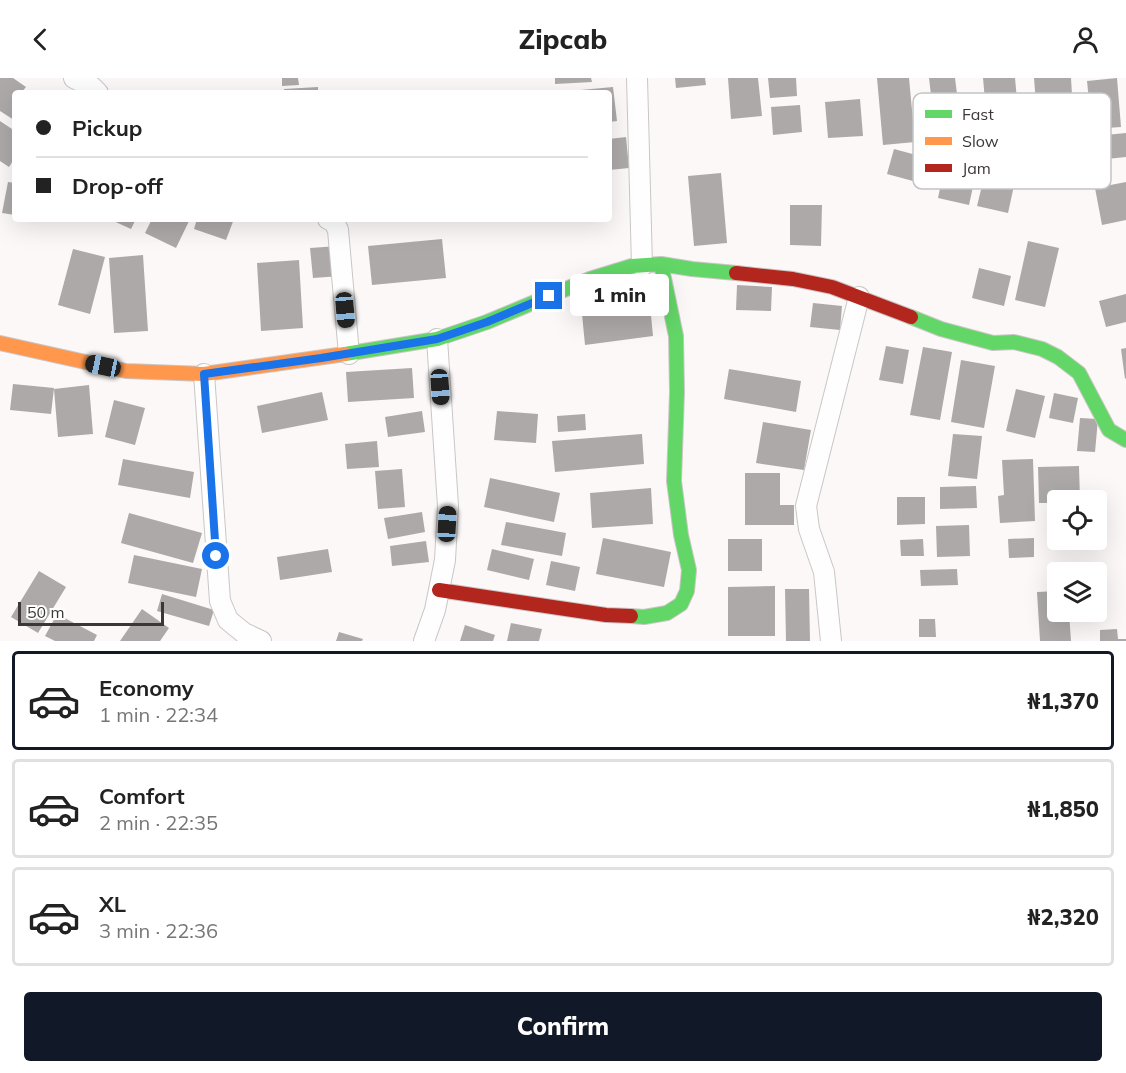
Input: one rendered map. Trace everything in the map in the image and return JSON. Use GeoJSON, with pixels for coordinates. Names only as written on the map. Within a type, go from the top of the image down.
{"type":"FeatureCollection","features":[{"type":"Feature","properties":{"kind":"street"},"geometry":{"type":"LineString","coordinates":[[74,78],[96,86]]}},
{"type":"Feature","properties":{"kind":"street"},"geometry":{"type":"LineString","coordinates":[[439,590],[606,615],[644,617],[667,613],[681,604],[687,591],[689,570],[681,534],[674,481],[676,336],[652,265],[637,78]]}},
{"type":"Feature","properties":{"kind":"street"},"geometry":{"type":"LineString","coordinates":[[334,222],[338,230],[349,354]]}},
{"type":"Feature","properties":{"kind":"street"},"geometry":{"type":"LineString","coordinates":[[0,343],[126,371],[204,374],[437,339],[487,322],[590,279],[633,266],[652,265],[793,279],[832,287],[941,329],[993,343],[1014,342],[1042,349],[1058,357],[1078,373],[1109,430],[1126,440]]}},
{"type":"Feature","properties":{"kind":"street"},"geometry":{"type":"LineString","coordinates":[[831,641],[824,572],[810,529],[806,506],[859,297]]}},
{"type":"Feature","properties":{"kind":"street"},"geometry":{"type":"LineString","coordinates":[[424,641],[435,610],[445,560],[448,506],[437,339]]}},
{"type":"Feature","properties":{"kind":"street"},"geometry":{"type":"LineString","coordinates":[[204,374],[220,602],[228,620],[244,633],[261,641]]}},
{"type":"Feature","properties":{"kind":"building"},"geometry":{"type":"Polygon","coordinates":[[[0,78],[13,78],[26,87],[24,90],[12,90],[12,119],[0,111],[0,78]]]}},
{"type":"Feature","properties":{"kind":"building"},"geometry":{"type":"Polygon","coordinates":[[[282,78],[298,78],[299,85],[282,86],[282,78]]]}},
{"type":"Feature","properties":{"kind":"building"},"geometry":{"type":"Polygon","coordinates":[[[555,78],[591,78],[592,82],[555,84],[555,78]]]}},
{"type":"Feature","properties":{"kind":"building"},"geometry":{"type":"Polygon","coordinates":[[[675,78],[705,78],[706,85],[676,88],[675,78]]]}},
{"type":"Feature","properties":{"kind":"building"},"geometry":{"type":"Polygon","coordinates":[[[728,78],[758,78],[762,116],[731,119],[728,78]]]}},
{"type":"Feature","properties":{"kind":"building"},"geometry":{"type":"Polygon","coordinates":[[[768,78],[796,78],[797,96],[770,98],[768,78]]]}},
{"type":"Feature","properties":{"kind":"building"},"geometry":{"type":"Polygon","coordinates":[[[877,78],[909,78],[913,142],[883,145],[877,78]]]}},
{"type":"Feature","properties":{"kind":"building"},"geometry":{"type":"Polygon","coordinates":[[[929,78],[955,78],[957,93],[931,93],[929,78]]]}},
{"type":"Feature","properties":{"kind":"building"},"geometry":{"type":"Polygon","coordinates":[[[983,78],[1015,78],[1016,93],[984,93],[983,78]]]}},
{"type":"Feature","properties":{"kind":"building"},"geometry":{"type":"Polygon","coordinates":[[[1034,78],[1071,78],[1072,93],[1035,93],[1034,78]]]}},
{"type":"Feature","properties":{"kind":"building"},"geometry":{"type":"Polygon","coordinates":[[[1117,78],[1121,127],[1111,128],[1111,93],[1088,93],[1087,81],[1117,78]]]}},
{"type":"Feature","properties":{"kind":"building"},"geometry":{"type":"Polygon","coordinates":[[[318,87],[318,90],[284,89],[318,87]]]}},
{"type":"Feature","properties":{"kind":"building"},"geometry":{"type":"Polygon","coordinates":[[[613,87],[617,121],[612,122],[612,90],[581,90],[613,87]]]}},
{"type":"Feature","properties":{"kind":"building"},"geometry":{"type":"Polygon","coordinates":[[[860,99],[863,136],[828,138],[825,102],[860,99]]]}},
{"type":"Feature","properties":{"kind":"building"},"geometry":{"type":"Polygon","coordinates":[[[800,105],[802,132],[773,135],[771,107],[800,105]]]}},
{"type":"Feature","properties":{"kind":"building"},"geometry":{"type":"Polygon","coordinates":[[[0,121],[12,129],[12,162],[9,167],[0,161],[0,121]]]}},
{"type":"Feature","properties":{"kind":"building"},"geometry":{"type":"Polygon","coordinates":[[[1126,133],[1126,157],[1111,159],[1111,134],[1126,133]]]}},
{"type":"Feature","properties":{"kind":"building"},"geometry":{"type":"Polygon","coordinates":[[[626,137],[629,168],[612,170],[612,139],[626,137]]]}},
{"type":"Feature","properties":{"kind":"building"},"geometry":{"type":"Polygon","coordinates":[[[894,149],[913,154],[913,181],[887,174],[894,149]]]}},
{"type":"Feature","properties":{"kind":"building"},"geometry":{"type":"Polygon","coordinates":[[[721,173],[727,243],[694,246],[688,176],[721,173]]]}},
{"type":"Feature","properties":{"kind":"building"},"geometry":{"type":"Polygon","coordinates":[[[8,182],[12,183],[12,215],[2,213],[8,182]]]}},
{"type":"Feature","properties":{"kind":"building"},"geometry":{"type":"Polygon","coordinates":[[[1126,182],[1126,220],[1102,225],[1095,189],[1111,189],[1111,185],[1126,182]]]}},
{"type":"Feature","properties":{"kind":"building"},"geometry":{"type":"Polygon","coordinates":[[[940,189],[972,189],[969,205],[938,198],[940,189]]]}},
{"type":"Feature","properties":{"kind":"building"},"geometry":{"type":"Polygon","coordinates":[[[981,189],[1013,189],[1008,213],[977,206],[981,189]]]}},
{"type":"Feature","properties":{"kind":"building"},"geometry":{"type":"Polygon","coordinates":[[[790,205],[822,205],[821,246],[790,245],[790,205]]]}},
{"type":"Feature","properties":{"kind":"building"},"geometry":{"type":"Polygon","coordinates":[[[116,222],[134,222],[131,229],[116,222]]]}},
{"type":"Feature","properties":{"kind":"building"},"geometry":{"type":"Polygon","coordinates":[[[150,222],[189,222],[176,248],[145,233],[150,222]]]}},
{"type":"Feature","properties":{"kind":"building"},"geometry":{"type":"Polygon","coordinates":[[[196,222],[233,222],[226,240],[194,229],[196,222]]]}},
{"type":"Feature","properties":{"kind":"building"},"geometry":{"type":"Polygon","coordinates":[[[442,239],[446,278],[372,285],[368,246],[442,239]]]}},
{"type":"Feature","properties":{"kind":"building"},"geometry":{"type":"Polygon","coordinates":[[[1028,241],[1059,248],[1045,307],[1015,300],[1028,241]]]}},
{"type":"Feature","properties":{"kind":"building"},"geometry":{"type":"Polygon","coordinates":[[[338,246],[341,276],[313,278],[310,248],[338,246]]]}},
{"type":"Feature","properties":{"kind":"building"},"geometry":{"type":"Polygon","coordinates":[[[73,249],[105,257],[90,314],[58,305],[73,249]]]}},
{"type":"Feature","properties":{"kind":"building"},"geometry":{"type":"Polygon","coordinates":[[[143,255],[148,331],[114,333],[109,258],[143,255]]]}},
{"type":"Feature","properties":{"kind":"building"},"geometry":{"type":"Polygon","coordinates":[[[299,260],[303,328],[261,331],[257,263],[299,260]]]}},
{"type":"Feature","properties":{"kind":"building"},"geometry":{"type":"Polygon","coordinates":[[[979,268],[1011,276],[1004,306],[972,298],[979,268]]]}},
{"type":"Feature","properties":{"kind":"building"},"geometry":{"type":"Polygon","coordinates":[[[737,285],[772,287],[771,311],[736,310],[737,285]]]}},
{"type":"Feature","properties":{"kind":"building"},"geometry":{"type":"Polygon","coordinates":[[[1126,294],[1126,322],[1106,327],[1099,301],[1126,294]]]}},
{"type":"Feature","properties":{"kind":"building"},"geometry":{"type":"Polygon","coordinates":[[[813,303],[842,306],[840,330],[810,327],[813,303]]]}},
{"type":"Feature","properties":{"kind":"building"},"geometry":{"type":"Polygon","coordinates":[[[650,305],[653,336],[585,345],[582,314],[650,305]]]}},
{"type":"Feature","properties":{"kind":"building"},"geometry":{"type":"Polygon","coordinates":[[[886,346],[909,350],[903,384],[879,380],[886,346]]]}},
{"type":"Feature","properties":{"kind":"building"},"geometry":{"type":"Polygon","coordinates":[[[923,347],[952,352],[940,420],[910,415],[923,347]]]}},
{"type":"Feature","properties":{"kind":"building"},"geometry":{"type":"Polygon","coordinates":[[[1126,348],[1126,378],[1125,379],[1121,349],[1126,348]]]}},
{"type":"Feature","properties":{"kind":"building"},"geometry":{"type":"Polygon","coordinates":[[[961,360],[995,366],[984,428],[951,422],[961,360]]]}},
{"type":"Feature","properties":{"kind":"building"},"geometry":{"type":"Polygon","coordinates":[[[412,368],[414,398],[348,402],[346,372],[412,368]]]}},
{"type":"Feature","properties":{"kind":"building"},"geometry":{"type":"Polygon","coordinates":[[[729,369],[801,381],[796,412],[724,399],[729,369]]]}},
{"type":"Feature","properties":{"kind":"building"},"geometry":{"type":"Polygon","coordinates":[[[13,384],[54,388],[51,414],[10,410],[13,384]]]}},
{"type":"Feature","properties":{"kind":"building"},"geometry":{"type":"Polygon","coordinates":[[[89,385],[93,434],[58,437],[54,389],[89,385]]]}},
{"type":"Feature","properties":{"kind":"building"},"geometry":{"type":"Polygon","coordinates":[[[1016,389],[1045,396],[1035,438],[1006,431],[1016,389]]]}},
{"type":"Feature","properties":{"kind":"building"},"geometry":{"type":"Polygon","coordinates":[[[322,392],[328,420],[262,433],[257,406],[322,392]]]}},
{"type":"Feature","properties":{"kind":"building"},"geometry":{"type":"Polygon","coordinates":[[[1054,393],[1078,398],[1073,423],[1049,418],[1054,393]]]}},
{"type":"Feature","properties":{"kind":"building"},"geometry":{"type":"Polygon","coordinates":[[[114,400],[145,408],[135,445],[105,437],[114,400]]]}},
{"type":"Feature","properties":{"kind":"building"},"geometry":{"type":"Polygon","coordinates":[[[422,411],[425,432],[388,437],[385,417],[422,411]]]}},
{"type":"Feature","properties":{"kind":"building"},"geometry":{"type":"Polygon","coordinates":[[[497,411],[538,414],[536,443],[494,440],[497,411]]]}},
{"type":"Feature","properties":{"kind":"building"},"geometry":{"type":"Polygon","coordinates":[[[585,414],[586,430],[558,432],[557,416],[585,414]]]}},
{"type":"Feature","properties":{"kind":"building"},"geometry":{"type":"Polygon","coordinates":[[[1080,418],[1098,419],[1095,452],[1077,451],[1080,418]]]}},
{"type":"Feature","properties":{"kind":"building"},"geometry":{"type":"Polygon","coordinates":[[[763,422],[811,430],[804,470],[756,463],[763,422]]]}},
{"type":"Feature","properties":{"kind":"building"},"geometry":{"type":"Polygon","coordinates":[[[642,434],[644,464],[555,472],[552,441],[642,434]]]}},
{"type":"Feature","properties":{"kind":"building"},"geometry":{"type":"Polygon","coordinates":[[[953,434],[982,436],[977,479],[948,476],[953,434]]]}},
{"type":"Feature","properties":{"kind":"building"},"geometry":{"type":"Polygon","coordinates":[[[377,441],[379,467],[347,469],[345,444],[377,441]]]}},
{"type":"Feature","properties":{"kind":"building"},"geometry":{"type":"Polygon","coordinates":[[[123,459],[194,472],[190,498],[118,485],[123,459]]]}},
{"type":"Feature","properties":{"kind":"building"},"geometry":{"type":"Polygon","coordinates":[[[1033,459],[1035,521],[1000,523],[998,496],[1004,495],[1002,460],[1033,459]]]}},
{"type":"Feature","properties":{"kind":"building"},"geometry":{"type":"Polygon","coordinates":[[[1079,466],[1080,490],[1047,490],[1047,503],[1039,503],[1038,467],[1079,466]]]}},
{"type":"Feature","properties":{"kind":"building"},"geometry":{"type":"Polygon","coordinates":[[[402,469],[405,507],[378,509],[375,471],[402,469]]]}},
{"type":"Feature","properties":{"kind":"building"},"geometry":{"type":"Polygon","coordinates":[[[745,473],[780,473],[780,505],[794,505],[794,525],[745,525],[745,473]]]}},
{"type":"Feature","properties":{"kind":"building"},"geometry":{"type":"Polygon","coordinates":[[[490,478],[560,493],[554,522],[484,507],[490,478]]]}},
{"type":"Feature","properties":{"kind":"building"},"geometry":{"type":"Polygon","coordinates":[[[976,486],[977,508],[940,509],[940,487],[976,486]]]}},
{"type":"Feature","properties":{"kind":"building"},"geometry":{"type":"Polygon","coordinates":[[[651,488],[653,524],[592,528],[590,493],[651,488]]]}},
{"type":"Feature","properties":{"kind":"building"},"geometry":{"type":"Polygon","coordinates":[[[897,497],[925,497],[925,524],[897,525],[897,497]]]}},
{"type":"Feature","properties":{"kind":"building"},"geometry":{"type":"Polygon","coordinates":[[[422,512],[425,532],[388,539],[384,518],[422,512]]]}},
{"type":"Feature","properties":{"kind":"building"},"geometry":{"type":"Polygon","coordinates":[[[129,513],[202,533],[193,563],[121,543],[129,513]]]}},
{"type":"Feature","properties":{"kind":"building"},"geometry":{"type":"Polygon","coordinates":[[[506,522],[566,533],[562,556],[501,545],[506,522]]]}},
{"type":"Feature","properties":{"kind":"building"},"geometry":{"type":"Polygon","coordinates":[[[969,525],[970,556],[937,557],[936,526],[969,525]]]}},
{"type":"Feature","properties":{"kind":"building"},"geometry":{"type":"Polygon","coordinates":[[[603,538],[671,552],[664,587],[596,574],[603,538]]]}},
{"type":"Feature","properties":{"kind":"building"},"geometry":{"type":"Polygon","coordinates":[[[1034,538],[1034,557],[1009,558],[1008,539],[1034,538]]]}},
{"type":"Feature","properties":{"kind":"building"},"geometry":{"type":"Polygon","coordinates":[[[728,539],[762,539],[762,571],[728,571],[728,539]]]}},
{"type":"Feature","properties":{"kind":"building"},"geometry":{"type":"Polygon","coordinates":[[[923,539],[924,556],[901,556],[900,540],[923,539]]]}},
{"type":"Feature","properties":{"kind":"building"},"geometry":{"type":"Polygon","coordinates":[[[426,541],[429,562],[392,566],[390,546],[426,541]]]}},
{"type":"Feature","properties":{"kind":"building"},"geometry":{"type":"Polygon","coordinates":[[[328,549],[332,572],[280,580],[277,557],[328,549]]]}},
{"type":"Feature","properties":{"kind":"building"},"geometry":{"type":"Polygon","coordinates":[[[492,549],[534,559],[529,580],[487,570],[492,549]]]}},
{"type":"Feature","properties":{"kind":"building"},"geometry":{"type":"Polygon","coordinates":[[[134,555],[202,569],[196,597],[128,583],[134,555]]]}},
{"type":"Feature","properties":{"kind":"building"},"geometry":{"type":"Polygon","coordinates":[[[551,561],[580,567],[575,591],[546,585],[551,561]]]}},
{"type":"Feature","properties":{"kind":"building"},"geometry":{"type":"Polygon","coordinates":[[[957,569],[958,585],[921,586],[920,570],[957,569]]]}},
{"type":"Feature","properties":{"kind":"building"},"geometry":{"type":"Polygon","coordinates":[[[39,571],[66,587],[38,633],[11,617],[39,571]]]}},
{"type":"Feature","properties":{"kind":"building"},"geometry":{"type":"Polygon","coordinates":[[[775,586],[775,636],[728,636],[728,587],[775,586]]]}},
{"type":"Feature","properties":{"kind":"building"},"geometry":{"type":"Polygon","coordinates":[[[785,589],[809,589],[810,641],[786,641],[785,589]]]}},
{"type":"Feature","properties":{"kind":"building"},"geometry":{"type":"Polygon","coordinates":[[[1037,592],[1047,592],[1047,622],[1070,622],[1071,641],[1040,641],[1037,592]]]}},
{"type":"Feature","properties":{"kind":"building"},"geometry":{"type":"Polygon","coordinates":[[[162,594],[214,610],[209,626],[157,611],[162,594]]]}},
{"type":"Feature","properties":{"kind":"building"},"geometry":{"type":"Polygon","coordinates":[[[142,609],[169,628],[160,641],[120,641],[142,609]]]}},
{"type":"Feature","properties":{"kind":"building"},"geometry":{"type":"Polygon","coordinates":[[[57,614],[97,635],[94,641],[55,641],[45,636],[57,614]]]}},
{"type":"Feature","properties":{"kind":"building"},"geometry":{"type":"Polygon","coordinates":[[[919,619],[935,619],[936,637],[919,637],[919,619]]]}},
{"type":"Feature","properties":{"kind":"building"},"geometry":{"type":"Polygon","coordinates":[[[511,623],[542,629],[539,641],[507,641],[511,623]]]}},
{"type":"Feature","properties":{"kind":"building"},"geometry":{"type":"Polygon","coordinates":[[[465,625],[495,635],[493,641],[460,641],[465,625]]]}},
{"type":"Feature","properties":{"kind":"building"},"geometry":{"type":"Polygon","coordinates":[[[1117,629],[1118,639],[1126,639],[1126,641],[1100,641],[1100,630],[1117,629]]]}},
{"type":"Feature","properties":{"kind":"building"},"geometry":{"type":"Polygon","coordinates":[[[339,632],[363,639],[362,641],[336,641],[339,632]]]}},
{"type":"Feature","properties":{"kind":"traffic: fast"},"geometry":{"type":"LineString","coordinates":[[345,354],[437,339],[487,322],[590,279],[632,266],[661,264],[736,273]]}},
{"type":"Feature","properties":{"kind":"traffic: fast"},"geometry":{"type":"LineString","coordinates":[[631,616],[644,617],[667,613],[681,604],[687,591],[689,570],[681,535],[674,481],[676,336],[661,264]]}},
{"type":"Feature","properties":{"kind":"traffic: fast"},"geometry":{"type":"LineString","coordinates":[[911,317],[941,329],[993,343],[1014,342],[1042,349],[1058,357],[1079,373],[1109,430],[1126,440]]}},
{"type":"Feature","properties":{"kind":"traffic: slow"},"geometry":{"type":"LineString","coordinates":[[0,343],[126,371],[204,374],[345,354]]}},
{"type":"Feature","properties":{"kind":"traffic: jam"},"geometry":{"type":"LineString","coordinates":[[736,273],[793,279],[832,287],[911,317]]}},
{"type":"Feature","properties":{"kind":"traffic: jam"},"geometry":{"type":"LineString","coordinates":[[439,590],[606,615],[631,616]]}},
{"type":"Feature","properties":{"kind":"route"},"geometry":{"type":"LineString","coordinates":[[216,556],[204,374],[437,339],[487,322],[549,296]]}}]}
